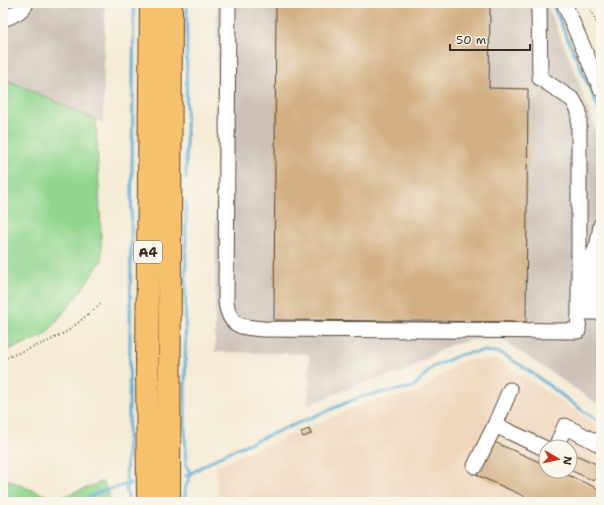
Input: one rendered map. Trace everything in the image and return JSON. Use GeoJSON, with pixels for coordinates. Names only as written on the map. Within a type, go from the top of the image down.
{"type":"FeatureCollection","features":[{"type":"Feature","properties":{"kind":"highway","name":"A4"},"geometry":{"type":"LineString","coordinates":[[148,502],[147,354],[151,3]]}},
{"type":"Feature","properties":{"kind":"highway","name":"A4"},"geometry":{"type":"LineString","coordinates":[[169,502],[171,3]]}},
{"type":"Feature","properties":{"kind":"street"},"geometry":{"type":"LineString","coordinates":[[10,3],[26,5]]}},
{"type":"Feature","properties":{"kind":"street"},"geometry":{"type":"LineString","coordinates":[[228,3],[226,301],[228,314],[236,324],[244,327],[263,329],[578,331],[591,312],[593,256],[599,244],[601,225]]}},
{"type":"Feature","properties":{"kind":"street"},"geometry":{"type":"LineString","coordinates":[[539,3],[540,78],[573,100],[579,111],[591,312]]}},
{"type":"Feature","properties":{"kind":"street"},"geometry":{"type":"LineString","coordinates":[[564,3],[601,89]]}},
{"type":"Feature","properties":{"kind":"street"},"geometry":{"type":"LineString","coordinates":[[3,19],[12,16],[26,5]]}},
{"type":"Feature","properties":{"kind":"street"},"geometry":{"type":"LineString","coordinates":[[475,466],[510,390]]}},
{"type":"Feature","properties":{"kind":"street"},"geometry":{"type":"LineString","coordinates":[[495,425],[538,445]]}},
{"type":"Feature","properties":{"kind":"street"},"geometry":{"type":"LineString","coordinates":[[559,439],[565,426],[601,445]]}},
{"type":"Feature","properties":{"kind":"path"},"geometry":{"type":"LineString","coordinates":[[587,3],[601,31]]}},
{"type":"Feature","properties":{"kind":"path"},"geometry":{"type":"LineString","coordinates":[[3,359],[49,341],[68,331],[102,303]]}},
{"type":"Feature","properties":{"kind":"shaded area"},"geometry":{"type":"Polygon","coordinates":[[[3,3],[105,3],[103,123],[3,78],[3,3]]]}},
{"type":"Feature","properties":{"kind":"shaded area"},"geometry":{"type":"Polygon","coordinates":[[[217,3],[546,3],[574,69],[601,144],[601,406],[501,339],[472,340],[448,346],[404,372],[359,384],[308,405],[309,354],[215,352],[217,3]]]}},
{"type":"Feature","properties":{"kind":"shaded area"},"geometry":{"type":"Polygon","coordinates":[[[469,359],[498,360],[601,428],[601,502],[217,502],[216,466],[368,402],[417,393],[456,364],[469,359]]]}},
{"type":"Feature","properties":{"kind":"green space"},"geometry":{"type":"Polygon","coordinates":[[[3,78],[96,120],[102,260],[81,291],[45,335],[3,352],[4,315],[3,78]]]}},
{"type":"Feature","properties":{"kind":"green space"},"geometry":{"type":"Polygon","coordinates":[[[3,478],[52,498],[65,496],[102,482],[109,491],[109,502],[3,502],[3,478]]]}},
{"type":"Feature","properties":{"kind":"building"},"geometry":{"type":"Polygon","coordinates":[[[276,3],[490,3],[489,88],[528,89],[526,322],[274,320],[276,3]]]}},
{"type":"Feature","properties":{"kind":"building"},"geometry":{"type":"Polygon","coordinates":[[[309,429],[311,434],[303,437],[301,432],[309,429]]]}},
{"type":"Feature","properties":{"kind":"building"},"geometry":{"type":"Polygon","coordinates":[[[492,441],[538,461],[538,479],[577,479],[601,490],[601,502],[537,502],[477,475],[492,441]]]}},
{"type":"Feature","properties":{"kind":"building"},"geometry":{"type":"Polygon","coordinates":[[[578,456],[601,466],[594,481],[578,474],[578,456]]]}},
{"type":"Feature","properties":{"kind":"waterway"},"geometry":{"type":"LineString","coordinates":[[129,502],[126,490],[128,484],[126,479],[129,417],[134,3]]}},
{"type":"Feature","properties":{"kind":"waterway"},"geometry":{"type":"LineString","coordinates":[[186,179],[187,3]]}},
{"type":"Feature","properties":{"kind":"waterway"},"geometry":{"type":"LineString","coordinates":[[552,3],[601,114]]}},
{"type":"Feature","properties":{"kind":"waterway"},"geometry":{"type":"LineString","coordinates":[[186,202],[185,423],[186,466],[191,474]]}},
{"type":"Feature","properties":{"kind":"waterway"},"geometry":{"type":"LineString","coordinates":[[186,476],[226,453],[363,396],[413,387],[433,367],[462,354],[484,351],[501,353],[528,370],[583,411],[601,422]]}},
{"type":"Feature","properties":{"kind":"waterway"},"geometry":{"type":"LineString","coordinates":[[185,502],[185,488],[191,474]]}},
{"type":"Feature","properties":{"kind":"waterway"},"geometry":{"type":"LineString","coordinates":[[80,502],[100,492],[131,483]]}}]}
